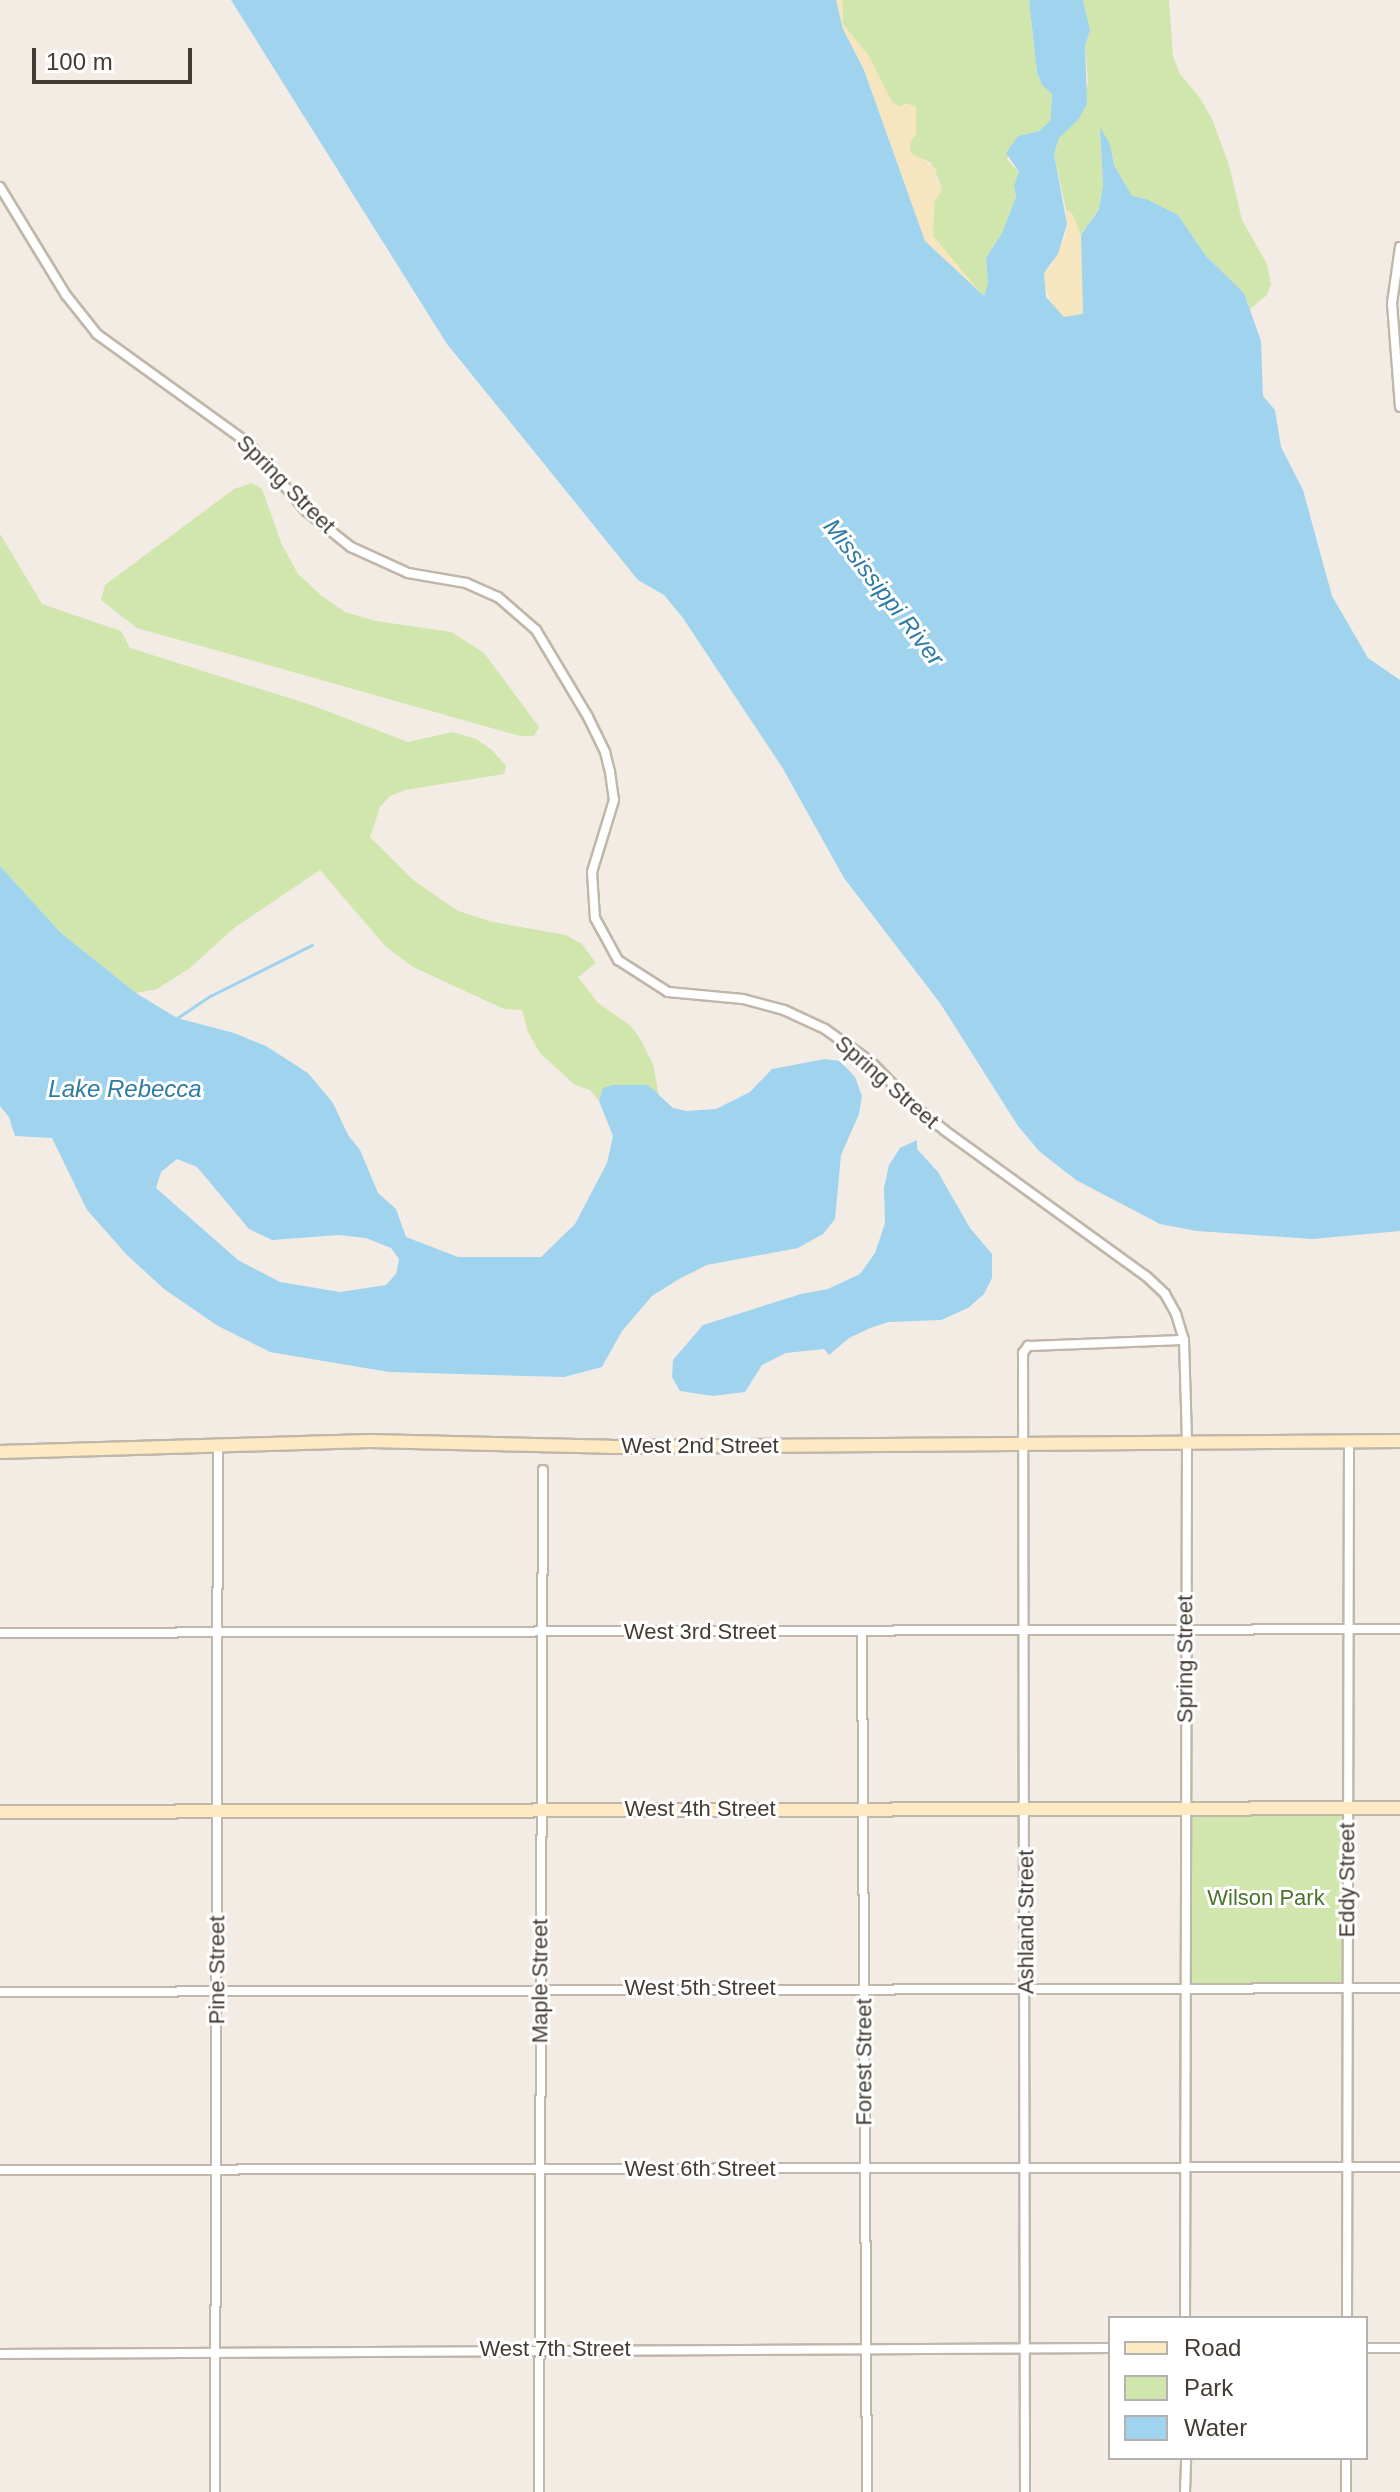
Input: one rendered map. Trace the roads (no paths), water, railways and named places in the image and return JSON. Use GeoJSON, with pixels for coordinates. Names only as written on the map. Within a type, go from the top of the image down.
{"type":"FeatureCollection","features":[{"type":"Feature","properties":{"kind":"street","name":"Spring Street"},"geometry":{"type":"LineString","coordinates":[[0,187],[66,295],[97,334],[248,443],[306,511],[351,547],[408,573],[466,583],[498,597],[536,630],[588,717],[605,752],[610,772],[614,800],[592,872],[595,918],[618,960],[668,992],[743,999],[784,1010],[825,1029],[871,1062],[915,1107],[944,1130],[1146,1276],[1165,1294],[1184,1340],[1187,1443],[1185,2316]]}},
{"type":"Feature","properties":{"kind":"street"},"geometry":{"type":"LineString","coordinates":[[1400,247],[1392,303],[1400,407]]}},
{"type":"Feature","properties":{"kind":"street","name":"Ashland Street"},"geometry":{"type":"LineString","coordinates":[[1025,2492],[1027,1986],[1023,1353],[1028,1346],[1184,1340]]}},
{"type":"Feature","properties":{"kind":"street","name":"West 2nd Street"},"geometry":{"type":"LineString","coordinates":[[0,1452],[370,1441],[610,1447],[1400,1441]]}},
{"type":"Feature","properties":{"kind":"street","name":"Eddy Street"},"geometry":{"type":"LineString","coordinates":[[1347,2316],[1349,1442]]}},
{"type":"Feature","properties":{"kind":"street","name":"Pine Street"},"geometry":{"type":"LineString","coordinates":[[215,2492],[218,1447]]}},
{"type":"Feature","properties":{"kind":"street","name":"Maple Street"},"geometry":{"type":"LineString","coordinates":[[539,2492],[543,1470]]}},
{"type":"Feature","properties":{"kind":"street","name":"West 3rd Street"},"geometry":{"type":"LineString","coordinates":[[0,1633],[1400,1629]]}},
{"type":"Feature","properties":{"kind":"street","name":"Forest Street"},"geometry":{"type":"LineString","coordinates":[[862,1631],[867,2492]]}},
{"type":"Feature","properties":{"kind":"street","name":"West 4th Street"},"geometry":{"type":"LineString","coordinates":[[0,1812],[1400,1808]]}},
{"type":"Feature","properties":{"kind":"street","name":"West 5th Street"},"geometry":{"type":"LineString","coordinates":[[0,1992],[1027,1986],[1400,1988]]}},
{"type":"Feature","properties":{"kind":"street","name":"West 6th Street"},"geometry":{"type":"LineString","coordinates":[[0,2170],[1400,2167]]}},
{"type":"Feature","properties":{"kind":"street","name":"West 7th Street"},"geometry":{"type":"LineString","coordinates":[[0,2354],[1025,2346],[1108,2348]]}},
{"type":"Feature","properties":{"kind":"street"},"geometry":{"type":"LineString","coordinates":[[1368,2348],[1400,2348]]}},
{"type":"Feature","properties":{"kind":"street"},"geometry":{"type":"LineString","coordinates":[[1185,2492],[1186,2460]]}},
{"type":"Feature","properties":{"kind":"street"},"geometry":{"type":"LineString","coordinates":[[1346,2460],[1346,2492]]}},
{"type":"Feature","properties":{"kind":"water","name":"Mississippi River"},"geometry":{"type":"Polygon","coordinates":[[[231,0],[836,0],[843,29],[864,70],[925,241],[984,296],[988,284],[986,258],[1002,233],[1016,197],[1014,185],[1019,172],[1006,153],[1018,136],[1039,131],[1050,121],[1052,94],[1042,85],[1037,73],[1029,0],[1083,0],[1090,30],[1085,46],[1087,104],[1078,120],[1059,138],[1054,154],[1067,224],[1058,254],[1044,273],[1046,297],[1064,317],[1083,314],[1081,235],[1099,209],[1103,185],[1100,127],[1110,144],[1114,165],[1132,196],[1146,199],[1178,215],[1206,256],[1244,293],[1261,341],[1263,396],[1275,410],[1281,447],[1303,490],[1332,596],[1368,658],[1400,680],[1400,1231],[1312,1239],[1197,1231],[1160,1224],[1076,1180],[1039,1151],[1018,1126],[940,1003],[844,878],[782,767],[683,618],[664,595],[638,580],[447,344],[231,0]]]}},
{"type":"Feature","properties":{"kind":"water","name":"Lake Rebecca"},"geometry":{"type":"Polygon","coordinates":[[[0,866],[61,933],[136,993],[177,1018],[234,1033],[266,1046],[308,1073],[333,1103],[348,1135],[360,1150],[378,1193],[396,1209],[406,1237],[458,1257],[541,1257],[575,1224],[607,1163],[613,1136],[599,1101],[603,1088],[648,1085],[673,1108],[686,1111],[716,1109],[750,1092],[772,1069],[825,1059],[840,1061],[855,1077],[862,1096],[859,1114],[841,1155],[835,1219],[823,1234],[798,1248],[707,1265],[679,1279],[652,1296],[622,1331],[602,1367],[564,1377],[389,1372],[270,1352],[218,1326],[164,1289],[127,1255],[87,1210],[52,1138],[15,1136],[9,1117],[0,1106],[0,866]],[[177,1159],[161,1172],[156,1188],[238,1260],[280,1282],[340,1292],[386,1285],[396,1274],[399,1259],[391,1248],[366,1238],[339,1235],[272,1240],[249,1229],[197,1167],[177,1159]]]}},
{"type":"Feature","properties":{"kind":"water"},"geometry":{"type":"Polygon","coordinates":[[[917,1140],[917,1149],[938,1172],[970,1228],[992,1254],[992,1278],[984,1294],[968,1308],[941,1320],[889,1322],[870,1328],[849,1338],[829,1355],[824,1349],[786,1353],[762,1365],[745,1392],[713,1396],[680,1391],[672,1377],[673,1360],[703,1325],[801,1294],[828,1289],[860,1274],[875,1253],[885,1223],[884,1188],[889,1165],[900,1148],[917,1140]]]}},
{"type":"Feature","properties":{"kind":"waterway"},"geometry":{"type":"LineString","coordinates":[[177,1018],[210,996],[312,945]]}},
{"type":"Feature","properties":{"kind":"park label","name":"Wilson Park"},"geometry":{"type":"Point","coordinates":[1266,1898]}}]}
